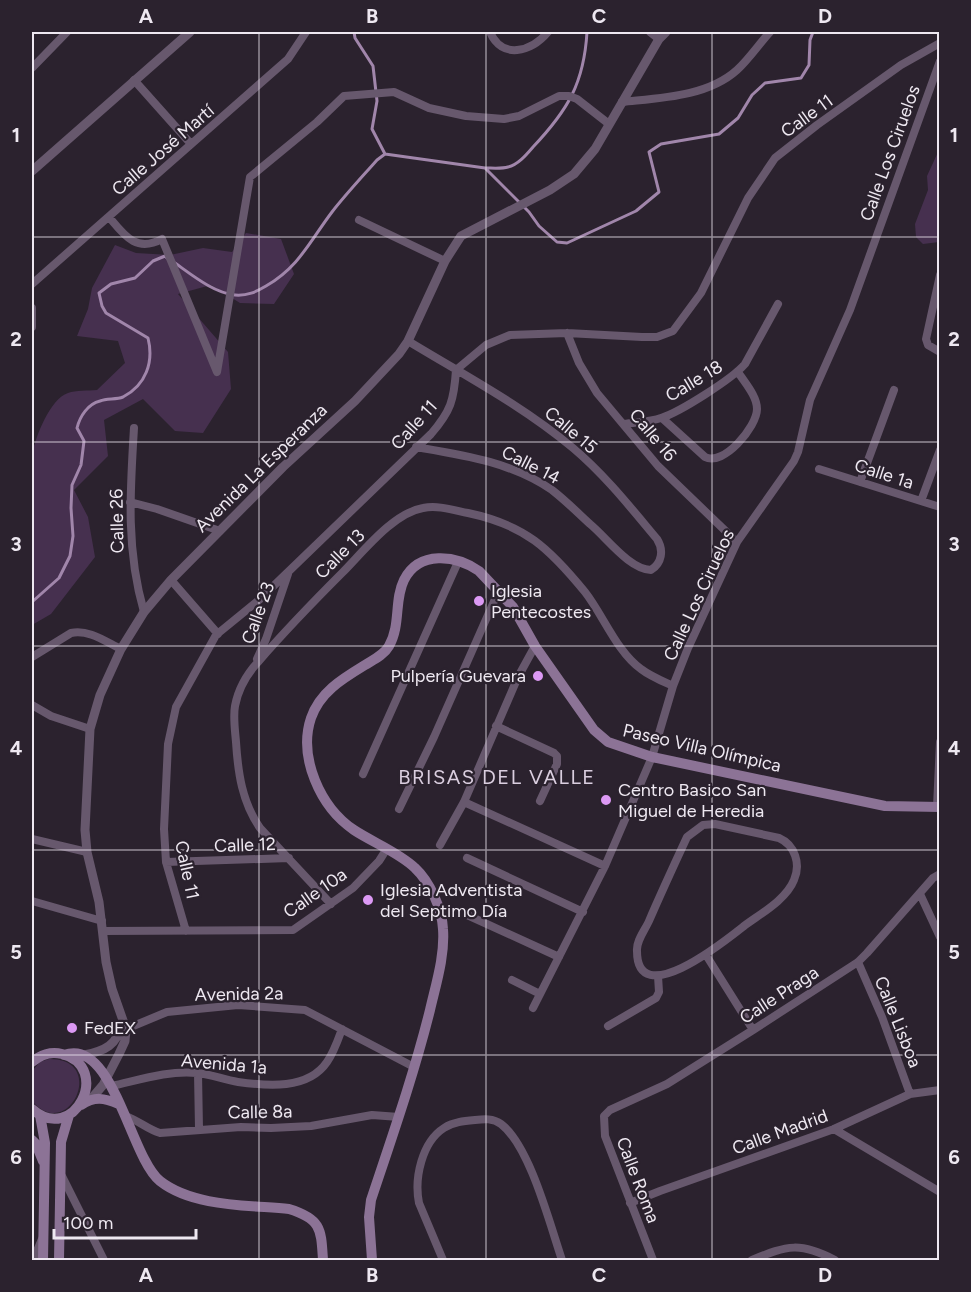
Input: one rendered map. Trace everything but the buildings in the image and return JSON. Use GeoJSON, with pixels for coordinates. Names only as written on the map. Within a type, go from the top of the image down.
{"type":"FeatureCollection","features":[{"type":"Feature","properties":{"kind":"main road","name":"Paseo Villa Olímpica"},"geometry":{"type":"LineString","coordinates":[[372,1260],[369,1217],[371,1200],[399,1117],[434,992],[442,952],[443,927],[436,902],[424,879],[406,860],[386,850],[339,818],[326,800],[311,771],[307,742],[311,719],[320,700],[337,684],[379,657],[388,647],[395,631],[401,588],[411,570],[420,561],[448,559],[479,571],[513,607],[535,646],[594,730],[614,745],[652,757],[885,806],[938,807]]}},
{"type":"Feature","properties":{"kind":"main road"},"geometry":{"type":"LineString","coordinates":[[32,1062],[49,1053],[71,1052],[84,1055],[98,1064],[109,1081],[143,1159],[161,1182],[191,1198],[289,1209],[308,1216],[319,1226],[323,1260]]}},
{"type":"Feature","properties":{"kind":"main road"},"geometry":{"type":"LineString","coordinates":[[64,1054],[78,1064],[84,1074],[86,1091],[79,1106]]}},
{"type":"Feature","properties":{"kind":"main road"},"geometry":{"type":"LineString","coordinates":[[36,1112],[58,1118],[69,1114],[92,1098],[103,1098],[119,1104]]}},
{"type":"Feature","properties":{"kind":"main road"},"geometry":{"type":"LineString","coordinates":[[36,1112],[45,1143],[43,1260]]}},
{"type":"Feature","properties":{"kind":"main road"},"geometry":{"type":"LineString","coordinates":[[59,1260],[62,1142],[69,1114]]}},
{"type":"Feature","properties":{"kind":"main road"},"geometry":{"type":"LineString","coordinates":[[32,1140],[36,1144],[45,1167]]}},
{"type":"Feature","properties":{"kind":"street"},"geometry":{"type":"LineString","coordinates":[[32,68],[67,32]]}},
{"type":"Feature","properties":{"kind":"street"},"geometry":{"type":"LineString","coordinates":[[32,171],[190,32]]}},
{"type":"Feature","properties":{"kind":"street","name":"Calle José Martí"},"geometry":{"type":"LineString","coordinates":[[32,284],[288,59],[306,32]]}},
{"type":"Feature","properties":{"kind":"street"},"geometry":{"type":"LineString","coordinates":[[490,32],[498,47],[507,50],[528,47],[548,32]]}},
{"type":"Feature","properties":{"kind":"street"},"geometry":{"type":"LineString","coordinates":[[650,32],[659,39]]}},
{"type":"Feature","properties":{"kind":"street","name":"Avenida La Esperanza"},"geometry":{"type":"LineString","coordinates":[[125,1025],[112,989],[106,962],[99,902],[87,852],[85,830],[90,729],[100,695],[121,649],[144,612],[171,580],[283,466],[355,401],[399,354],[408,341],[445,261],[461,236],[550,190],[574,174],[595,149],[659,39],[666,32]]}},
{"type":"Feature","properties":{"kind":"street"},"geometry":{"type":"LineString","coordinates":[[622,102],[672,97],[705,88],[725,79],[737,70],[770,32]]}},
{"type":"Feature","properties":{"kind":"street","name":"Calle 11"},"geometry":{"type":"LineString","coordinates":[[186,932],[166,862],[164,794],[168,744],[176,707],[218,634],[259,600],[431,434],[450,409],[454,397],[456,370],[486,345],[510,335],[567,333],[657,337],[673,331],[701,293],[747,198],[775,158],[901,65],[939,43]]}},
{"type":"Feature","properties":{"kind":"street","name":"Calle Los Ciruelos"},"geometry":{"type":"LineString","coordinates":[[533,1008],[605,866],[652,757],[673,686],[688,648],[737,542],[798,452],[810,400],[850,310],[939,61]]}},
{"type":"Feature","properties":{"kind":"street"},"geometry":{"type":"LineString","coordinates":[[134,80],[191,144]]}},
{"type":"Feature","properties":{"kind":"street"},"geometry":{"type":"LineString","coordinates":[[110,216],[123,234],[132,241],[153,244],[162,239],[217,372],[250,177],[317,122],[344,96],[393,92],[429,108],[466,116],[504,119],[519,116],[555,98],[569,96],[609,124]]}},
{"type":"Feature","properties":{"kind":"street"},"geometry":{"type":"LineString","coordinates":[[359,220],[445,261]]}},
{"type":"Feature","properties":{"kind":"street"},"geometry":{"type":"LineString","coordinates":[[939,275],[926,339],[928,345],[939,352]]}},
{"type":"Feature","properties":{"kind":"street","name":"Calle 18"},"geometry":{"type":"LineString","coordinates":[[624,424],[662,418],[738,372],[745,364],[778,304]]}},
{"type":"Feature","properties":{"kind":"street"},"geometry":{"type":"LineString","coordinates":[[32,308],[32,327]]}},
{"type":"Feature","properties":{"kind":"street","name":"Calle 16"},"geometry":{"type":"LineString","coordinates":[[567,333],[579,363],[597,393],[658,466],[737,542]]}},
{"type":"Feature","properties":{"kind":"street","name":"Calle 15"},"geometry":{"type":"LineString","coordinates":[[408,341],[542,423],[575,450],[619,495],[662,547],[662,555],[655,568],[641,569]]}},
{"type":"Feature","properties":{"kind":"street"},"geometry":{"type":"LineString","coordinates":[[662,418],[705,457],[710,460],[717,459],[744,437],[753,426],[755,419],[757,408],[755,399],[738,372]]}},
{"type":"Feature","properties":{"kind":"street"},"geometry":{"type":"LineString","coordinates":[[860,482],[894,390]]}},
{"type":"Feature","properties":{"kind":"street","name":"Calle 26"},"geometry":{"type":"LineString","coordinates":[[134,428],[129,519],[136,583],[144,612]]}},
{"type":"Feature","properties":{"kind":"street","name":"Calle 14"},"geometry":{"type":"LineString","coordinates":[[416,447],[492,461],[534,480],[553,491],[641,569]]}},
{"type":"Feature","properties":{"kind":"street"},"geometry":{"type":"LineString","coordinates":[[921,501],[939,450]]}},
{"type":"Feature","properties":{"kind":"street","name":"Calle 1a"},"geometry":{"type":"LineString","coordinates":[[819,469],[939,507]]}},
{"type":"Feature","properties":{"kind":"street"},"geometry":{"type":"LineString","coordinates":[[130,502],[220,531]]}},
{"type":"Feature","properties":{"kind":"street","name":"Calle 13"},"geometry":{"type":"LineString","coordinates":[[331,904],[252,817],[238,776],[235,707],[239,690],[254,666],[382,532],[401,517],[422,508],[445,508],[491,517],[517,528],[539,542],[586,593],[632,661],[646,672],[673,686]]}},
{"type":"Feature","properties":{"kind":"street"},"geometry":{"type":"LineString","coordinates":[[363,774],[458,562]]}},
{"type":"Feature","properties":{"kind":"street","name":"Calle 23"},"geometry":{"type":"LineString","coordinates":[[254,666],[267,639],[289,571]]}},
{"type":"Feature","properties":{"kind":"street"},"geometry":{"type":"LineString","coordinates":[[171,580],[218,634]]}},
{"type":"Feature","properties":{"kind":"street"},"geometry":{"type":"LineString","coordinates":[[399,809],[434,737],[499,590]]}},
{"type":"Feature","properties":{"kind":"street"},"geometry":{"type":"LineString","coordinates":[[32,657],[71,633],[77,632],[95,636],[121,649]]}},
{"type":"Feature","properties":{"kind":"street"},"geometry":{"type":"LineString","coordinates":[[440,845],[464,802],[518,676],[535,646]]}},
{"type":"Feature","properties":{"kind":"street"},"geometry":{"type":"LineString","coordinates":[[32,705],[51,716],[90,729]]}},
{"type":"Feature","properties":{"kind":"street"},"geometry":{"type":"LineString","coordinates":[[496,726],[557,756],[557,764],[540,801]]}},
{"type":"Feature","properties":{"kind":"street"},"geometry":{"type":"LineString","coordinates":[[938,807],[939,742]]}},
{"type":"Feature","properties":{"kind":"street"},"geometry":{"type":"LineString","coordinates":[[464,802],[605,866]]}},
{"type":"Feature","properties":{"kind":"street"},"geometry":{"type":"LineString","coordinates":[[715,824],[789,842],[795,852],[795,879],[785,894],[706,955],[658,976],[646,974],[640,968],[636,948],[687,837],[703,825],[715,824]]}},
{"type":"Feature","properties":{"kind":"street"},"geometry":{"type":"LineString","coordinates":[[32,839],[87,852]]}},
{"type":"Feature","properties":{"kind":"street","name":"Calle 10a"},"geometry":{"type":"LineString","coordinates":[[102,926],[186,932],[289,931],[296,929],[352,888],[379,861],[386,850]]}},
{"type":"Feature","properties":{"kind":"street","name":"Calle 12"},"geometry":{"type":"LineString","coordinates":[[166,862],[289,858]]}},
{"type":"Feature","properties":{"kind":"street"},"geometry":{"type":"LineString","coordinates":[[467,858],[583,912]]}},
{"type":"Feature","properties":{"kind":"street","name":"Calle Praga"},"geometry":{"type":"LineString","coordinates":[[610,1110],[667,1083],[858,962],[939,874]]}},
{"type":"Feature","properties":{"kind":"street"},"geometry":{"type":"LineString","coordinates":[[920,894],[939,937]]}},
{"type":"Feature","properties":{"kind":"street"},"geometry":{"type":"LineString","coordinates":[[32,901],[102,926]]}},
{"type":"Feature","properties":{"kind":"street"},"geometry":{"type":"LineString","coordinates":[[465,914],[559,957]]}},
{"type":"Feature","properties":{"kind":"street"},"geometry":{"type":"LineString","coordinates":[[706,955],[753,1030]]}},
{"type":"Feature","properties":{"kind":"street","name":"Calle Lisboa"},"geometry":{"type":"LineString","coordinates":[[858,962],[882,1017],[910,1094]]}},
{"type":"Feature","properties":{"kind":"street"},"geometry":{"type":"LineString","coordinates":[[608,1026],[656,998],[658,976]]}},
{"type":"Feature","properties":{"kind":"street"},"geometry":{"type":"LineString","coordinates":[[512,980],[540,994]]}},
{"type":"Feature","properties":{"kind":"street","name":"Avenida 2a"},"geometry":{"type":"LineString","coordinates":[[125,1025],[167,1012],[238,1005],[292,1008],[305,1010],[414,1067]]}},
{"type":"Feature","properties":{"kind":"street"},"geometry":{"type":"LineString","coordinates":[[84,1055],[108,1048],[125,1025]]}},
{"type":"Feature","properties":{"kind":"street"},"geometry":{"type":"LineString","coordinates":[[92,1098],[109,1081],[124,1041],[125,1025]]}},
{"type":"Feature","properties":{"kind":"street","name":"Avenida 1a"},"geometry":{"type":"LineString","coordinates":[[109,1081],[180,1072],[198,1073],[238,1082],[289,1084],[303,1081],[315,1074],[326,1063],[342,1029]]}},
{"type":"Feature","properties":{"kind":"street"},"geometry":{"type":"LineString","coordinates":[[198,1073],[199,1129]]}},
{"type":"Feature","properties":{"kind":"street","name":"Calle Madrid"},"geometry":{"type":"LineString","coordinates":[[630,1203],[834,1129],[910,1094],[939,1090]]}},
{"type":"Feature","properties":{"kind":"street","name":"Calle Roma"},"geometry":{"type":"LineString","coordinates":[[610,1110],[604,1116],[605,1136],[652,1260]]}},
{"type":"Feature","properties":{"kind":"street","name":"Calle 8a"},"geometry":{"type":"LineString","coordinates":[[124,1116],[141,1122],[152,1131],[160,1133],[241,1127],[311,1126],[372,1115],[399,1117]]}},
{"type":"Feature","properties":{"kind":"street"},"geometry":{"type":"LineString","coordinates":[[443,1260],[419,1203],[418,1171],[431,1142],[443,1129],[461,1122],[489,1119],[495,1120],[514,1137],[527,1159],[562,1260]]}},
{"type":"Feature","properties":{"kind":"street"},"geometry":{"type":"LineString","coordinates":[[834,1129],[939,1192]]}},
{"type":"Feature","properties":{"kind":"street"},"geometry":{"type":"LineString","coordinates":[[61,1173],[104,1260]]}},
{"type":"Feature","properties":{"kind":"street"},"geometry":{"type":"LineString","coordinates":[[33,1260],[44,1235]]}},
{"type":"Feature","properties":{"kind":"street"},"geometry":{"type":"LineString","coordinates":[[752,1260],[796,1247],[815,1250],[835,1260]]}},
{"type":"Feature","properties":{"kind":"shaded area"},"geometry":{"type":"Polygon","coordinates":[[[939,150],[939,242],[923,244],[916,237],[915,224],[928,190],[927,176],[939,150]]]}},
{"type":"Feature","properties":{"kind":"shaded area"},"geometry":{"type":"Polygon","coordinates":[[[246,233],[281,239],[294,274],[274,304],[240,303],[211,285],[178,294],[228,352],[231,389],[203,433],[175,431],[143,399],[104,420],[108,456],[74,490],[88,517],[95,557],[51,614],[32,625],[32,454],[40,428],[50,410],[61,397],[78,391],[97,390],[125,363],[118,341],[77,336],[88,309],[92,288],[115,245],[136,253],[170,255],[203,248],[232,252],[246,233]]]}},
{"type":"Feature","properties":{"kind":"shaded area"},"geometry":{"type":"Polygon","coordinates":[[[49,1059],[67,1062],[76,1071],[79,1083],[76,1096],[69,1106],[59,1112],[46,1112],[32,1101],[32,1071],[40,1062],[49,1059]]]}},
{"type":"Feature","properties":{"kind":"waterway"},"geometry":{"type":"LineString","coordinates":[[354,32],[355,38],[373,66],[377,101],[372,129],[385,154]]}},
{"type":"Feature","properties":{"kind":"waterway"},"geometry":{"type":"LineString","coordinates":[[485,168],[512,166],[528,153],[556,121],[578,81],[587,32]]}},
{"type":"Feature","properties":{"kind":"waterway"},"geometry":{"type":"LineString","coordinates":[[175,263],[204,283],[227,294],[244,295],[259,290],[277,279],[296,262],[337,205],[385,154],[485,168],[529,212],[539,226],[557,242],[567,243],[636,211],[659,192],[649,152],[661,144],[719,134],[738,118],[752,95],[765,83],[801,78],[809,65],[810,40],[813,32]]}},
{"type":"Feature","properties":{"kind":"waterway"},"geometry":{"type":"LineString","coordinates":[[32,602],[59,578],[70,556],[73,536],[72,485],[81,465],[84,441],[77,428],[80,419],[85,411],[96,403],[120,398],[131,392],[143,379],[149,364],[148,338],[106,313],[99,293],[111,284],[135,278],[153,261],[165,256],[167,258]]}},
{"type":"Feature","properties":{"kind":"place","name":"Iglesia Pentecostes"},"geometry":{"type":"Point","coordinates":[479,601]}},
{"type":"Feature","properties":{"kind":"place","name":"Pulpería Guevara"},"geometry":{"type":"Point","coordinates":[538,676]}},
{"type":"Feature","properties":{"kind":"place","name":"Centro Basico San Miguel de Heredia"},"geometry":{"type":"Point","coordinates":[606,800]}},
{"type":"Feature","properties":{"kind":"place","name":"Iglesia Adventista del Septimo Día"},"geometry":{"type":"Point","coordinates":[368,900]}},
{"type":"Feature","properties":{"kind":"place","name":"FedEX"},"geometry":{"type":"Point","coordinates":[72,1028]}},
{"type":"Feature","properties":{"kind":"district","name":"BRISAS DEL VALLE"},"geometry":{"type":"Point","coordinates":[497,777]}}]}
